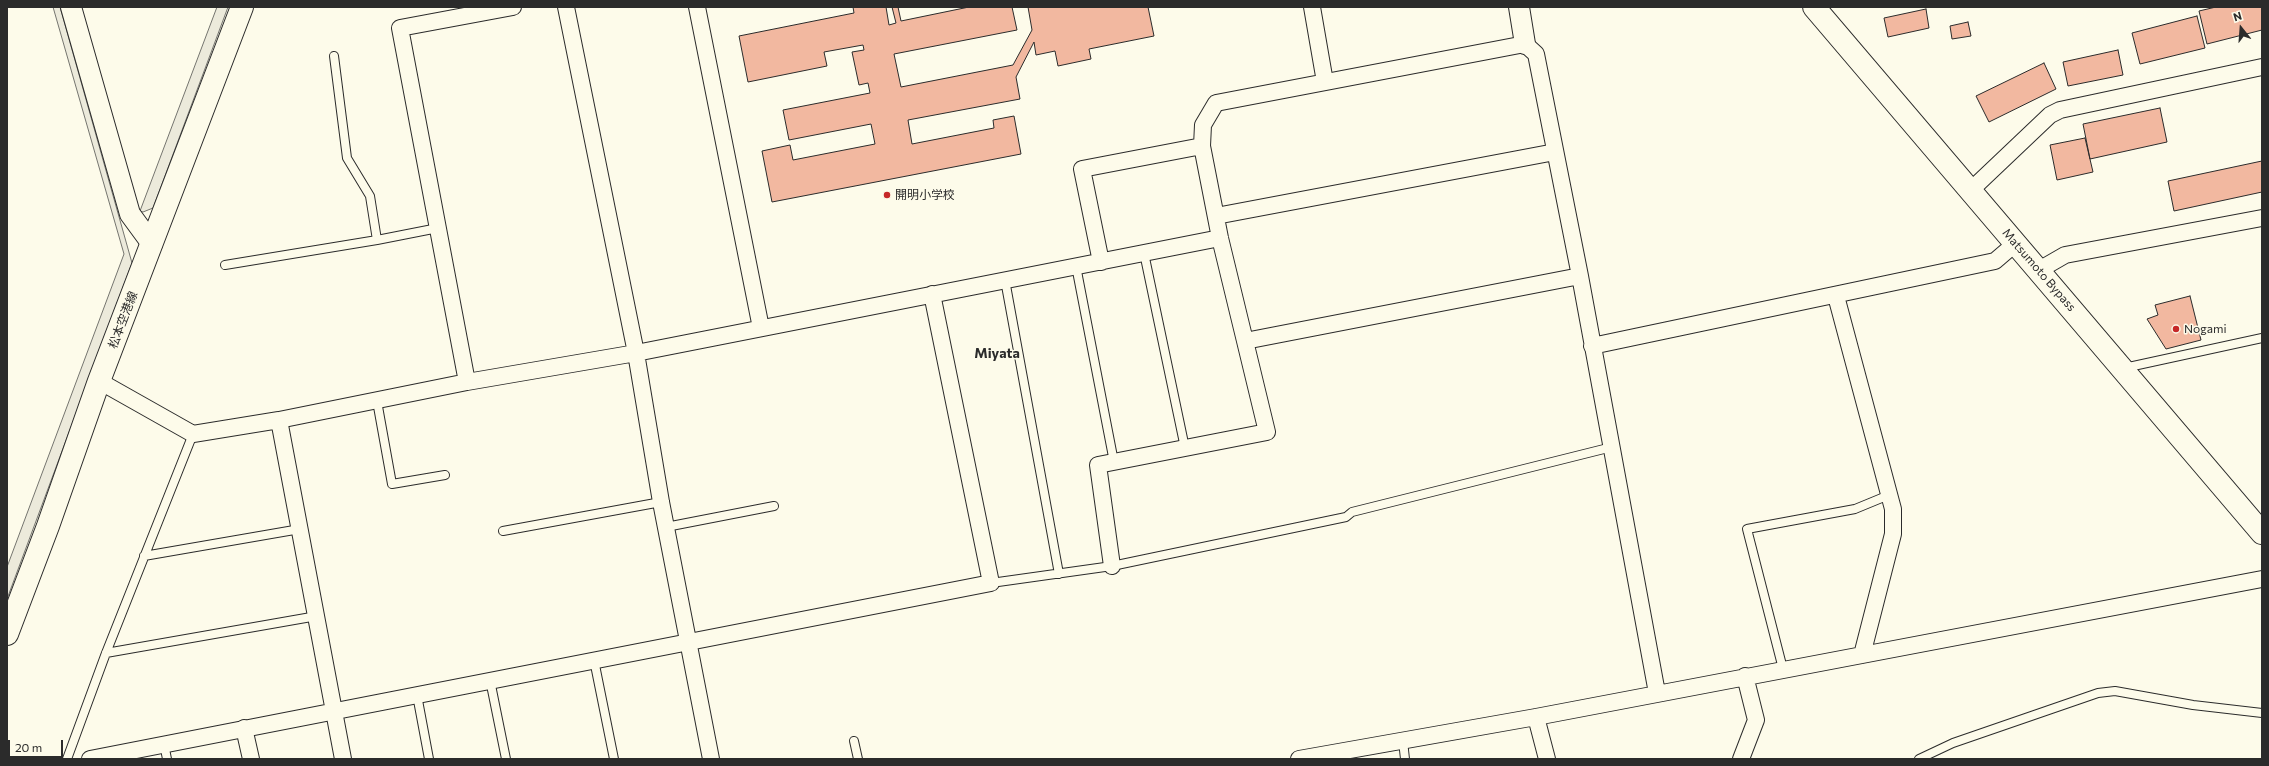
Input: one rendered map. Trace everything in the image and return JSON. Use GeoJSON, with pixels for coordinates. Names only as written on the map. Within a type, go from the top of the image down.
{"type":"FeatureCollection","features":[{"type":"Feature","properties":{"kind":"main road","name":"松本空港線"},"geometry":{"type":"LineString","coordinates":[[7,634],[48,526],[99,381],[242,7]]}},
{"type":"Feature","properties":{"kind":"main road","name":"Matsumoto Bypass"},"geometry":{"type":"LineString","coordinates":[[1814,7],[2262,533]]}},
{"type":"Feature","properties":{"kind":"street"},"geometry":{"type":"LineString","coordinates":[[70,7],[130,214],[152,244]]}},
{"type":"Feature","properties":{"kind":"street"},"geometry":{"type":"LineString","coordinates":[[467,382],[400,28],[513,7]]}},
{"type":"Feature","properties":{"kind":"street"},"geometry":{"type":"LineString","coordinates":[[566,7],[636,353],[661,502],[711,759]]}},
{"type":"Feature","properties":{"kind":"street"},"geometry":{"type":"LineString","coordinates":[[697,7],[761,328]]}},
{"type":"Feature","properties":{"kind":"street"},"geometry":{"type":"LineString","coordinates":[[1312,7],[1325,82]]}},
{"type":"Feature","properties":{"kind":"street"},"geometry":{"type":"LineString","coordinates":[[1519,7],[1525,44],[1536,54],[1580,276],[1657,693]]}},
{"type":"Feature","properties":{"kind":"street"},"geometry":{"type":"LineString","coordinates":[[1112,566],[1098,465],[1267,432],[1220,238],[1202,146],[1203,125],[1216,103],[1525,44]]}},
{"type":"Feature","properties":{"kind":"street"},"geometry":{"type":"LineString","coordinates":[[1971,190],[2050,115],[2060,110],[2262,67]]}},
{"type":"Feature","properties":{"kind":"street"},"geometry":{"type":"LineString","coordinates":[[1101,262],[1082,169],[1202,146]]}},
{"type":"Feature","properties":{"kind":"street"},"geometry":{"type":"LineString","coordinates":[[1216,216],[1555,152]]}},
{"type":"Feature","properties":{"kind":"street"},"geometry":{"type":"LineString","coordinates":[[2039,270],[2065,256],[2262,218]]}},
{"type":"Feature","properties":{"kind":"street"},"geometry":{"type":"LineString","coordinates":[[99,381],[193,434],[279,420],[467,382],[636,353],[1220,238]]}},
{"type":"Feature","properties":{"kind":"street"},"geometry":{"type":"LineString","coordinates":[[1592,346],[1836,296],[1995,261],[2016,243]]}},
{"type":"Feature","properties":{"kind":"street"},"geometry":{"type":"LineString","coordinates":[[1245,341],[1580,276]]}},
{"type":"Feature","properties":{"kind":"street"},"geometry":{"type":"LineString","coordinates":[[90,759],[165,752],[244,728],[991,583],[932,294]]}},
{"type":"Feature","properties":{"kind":"street"},"geometry":{"type":"LineString","coordinates":[[1836,296],[1893,509],[1893,534],[1862,654]]}},
{"type":"Feature","properties":{"kind":"street"},"geometry":{"type":"LineString","coordinates":[[279,420],[343,759]]}},
{"type":"Feature","properties":{"kind":"street"},"geometry":{"type":"LineString","coordinates":[[1299,759],[1536,717],[1744,676],[2262,579]]}},
{"type":"Feature","properties":{"kind":"street"},"geometry":{"type":"LineString","coordinates":[[1741,759],[1756,720],[1744,676]]}},
{"type":"Feature","properties":{"kind":"street"},"geometry":{"type":"LineString","coordinates":[[1536,717],[1547,759]]}},
{"type":"Feature","properties":{"kind":"street"},"geometry":{"type":"LineString","coordinates":[[244,728],[251,759]]}},
{"type":"Feature","properties":{"kind":"lane"},"geometry":{"type":"LineString","coordinates":[[334,56],[347,158],[370,196],[378,240]]}},
{"type":"Feature","properties":{"kind":"lane"},"geometry":{"type":"LineString","coordinates":[[225,265],[378,240],[438,228]]}},
{"type":"Feature","properties":{"kind":"lane"},"geometry":{"type":"LineString","coordinates":[[1144,253],[1185,448]]}},
{"type":"Feature","properties":{"kind":"lane"},"geometry":{"type":"LineString","coordinates":[[1076,266],[1114,462]]}},
{"type":"Feature","properties":{"kind":"lane"},"geometry":{"type":"LineString","coordinates":[[1005,280],[1058,574]]}},
{"type":"Feature","properties":{"kind":"lane"},"geometry":{"type":"LineString","coordinates":[[2123,368],[2262,338]]}},
{"type":"Feature","properties":{"kind":"lane"},"geometry":{"type":"LineString","coordinates":[[377,401],[392,484],[445,475]]}},
{"type":"Feature","properties":{"kind":"lane"},"geometry":{"type":"LineString","coordinates":[[67,759],[106,653],[193,434]]}},
{"type":"Feature","properties":{"kind":"lane"},"geometry":{"type":"LineString","coordinates":[[991,583],[1112,566],[1346,517],[1352,512],[1612,447]]}},
{"type":"Feature","properties":{"kind":"lane"},"geometry":{"type":"LineString","coordinates":[[1783,669],[1747,529],[1854,509],[1889,495]]}},
{"type":"Feature","properties":{"kind":"lane"},"geometry":{"type":"LineString","coordinates":[[503,531],[661,502]]}},
{"type":"Feature","properties":{"kind":"lane"},"geometry":{"type":"LineString","coordinates":[[666,527],[774,506]]}},
{"type":"Feature","properties":{"kind":"lane"},"geometry":{"type":"LineString","coordinates":[[144,556],[300,529]]}},
{"type":"Feature","properties":{"kind":"lane"},"geometry":{"type":"LineString","coordinates":[[106,653],[317,616]]}},
{"type":"Feature","properties":{"kind":"lane"},"geometry":{"type":"LineString","coordinates":[[594,660],[614,759]]}},
{"type":"Feature","properties":{"kind":"lane"},"geometry":{"type":"LineString","coordinates":[[490,680],[506,759]]}},
{"type":"Feature","properties":{"kind":"lane"},"geometry":{"type":"LineString","coordinates":[[1918,759],[1953,743],[2098,693],[2115,691],[2192,705],[2262,713]]}},
{"type":"Feature","properties":{"kind":"lane"},"geometry":{"type":"LineString","coordinates":[[417,695],[429,759]]}},
{"type":"Feature","properties":{"kind":"lane"},"geometry":{"type":"LineString","coordinates":[[854,741],[858,759]]}},
{"type":"Feature","properties":{"kind":"lane"},"geometry":{"type":"LineString","coordinates":[[1403,741],[1405,759]]}},
{"type":"Feature","properties":{"kind":"shaded area"},"geometry":{"type":"Polygon","coordinates":[[[53,7],[60,7],[132,263],[7,599],[7,567],[124,254],[53,7]]]}},
{"type":"Feature","properties":{"kind":"shaded area"},"geometry":{"type":"Polygon","coordinates":[[[217,7],[228,7],[153,208],[143,212],[140,211],[217,7]]]}},
{"type":"Feature","properties":{"kind":"building"},"geometry":{"type":"Polygon","coordinates":[[[853,7],[886,7],[889,25],[896,23],[892,7],[898,7],[901,21],[969,7],[1012,7],[1017,30],[894,54],[901,87],[1013,65],[1032,30],[1028,7],[1148,7],[1154,36],[1089,49],[1091,59],[1058,66],[1055,51],[1036,55],[1034,42],[1016,77],[1020,99],[908,120],[912,144],[994,128],[993,120],[1014,116],[1021,154],[772,202],[762,151],[790,145],[793,160],[875,144],[871,124],[789,140],[783,110],[870,93],[868,83],[859,85],[852,52],[864,50],[863,45],[824,52],[827,66],[748,82],[739,36],[854,13],[853,7]]]}},
{"type":"Feature","properties":{"kind":"building"},"geometry":{"type":"Polygon","coordinates":[[[2216,7],[2262,7],[2262,30],[2207,44],[2199,11],[2216,7]]]}},
{"type":"Feature","properties":{"kind":"building"},"geometry":{"type":"Polygon","coordinates":[[[1926,9],[1929,28],[1888,37],[1884,18],[1926,9]]]}},
{"type":"Feature","properties":{"kind":"building"},"geometry":{"type":"Polygon","coordinates":[[[2197,16],[2205,48],[2140,64],[2132,33],[2197,16]]]}},
{"type":"Feature","properties":{"kind":"building"},"geometry":{"type":"Polygon","coordinates":[[[1968,22],[1971,36],[1952,39],[1950,26],[1968,22]]]}},
{"type":"Feature","properties":{"kind":"building"},"geometry":{"type":"Polygon","coordinates":[[[2118,50],[2123,75],[2068,86],[2063,62],[2118,50]]]}},
{"type":"Feature","properties":{"kind":"building"},"geometry":{"type":"Polygon","coordinates":[[[2044,63],[2056,89],[1989,122],[1976,96],[2044,63]]]}},
{"type":"Feature","properties":{"kind":"building"},"geometry":{"type":"Polygon","coordinates":[[[2160,108],[2167,142],[2090,159],[2083,124],[2160,108]]]}},
{"type":"Feature","properties":{"kind":"building"},"geometry":{"type":"Polygon","coordinates":[[[2085,138],[2093,172],[2057,180],[2050,145],[2085,138]]]}},
{"type":"Feature","properties":{"kind":"building"},"geometry":{"type":"Polygon","coordinates":[[[2262,161],[2262,192],[2174,211],[2168,181],[2262,161]]]}},
{"type":"Feature","properties":{"kind":"building","name":"Nogami"},"geometry":{"type":"Polygon","coordinates":[[[2190,296],[2201,340],[2166,349],[2147,319],[2158,315],[2155,305],[2190,296]]]}},
{"type":"Feature","properties":{"kind":"place","name":"開明小学校"},"geometry":{"type":"Point","coordinates":[887,195]}},
{"type":"Feature","properties":{"kind":"place","name":"Nogami"},"geometry":{"type":"Point","coordinates":[2176,329]}},
{"type":"Feature","properties":{"kind":"district","name":"Miyata"},"geometry":{"type":"Point","coordinates":[997,353]}}]}
